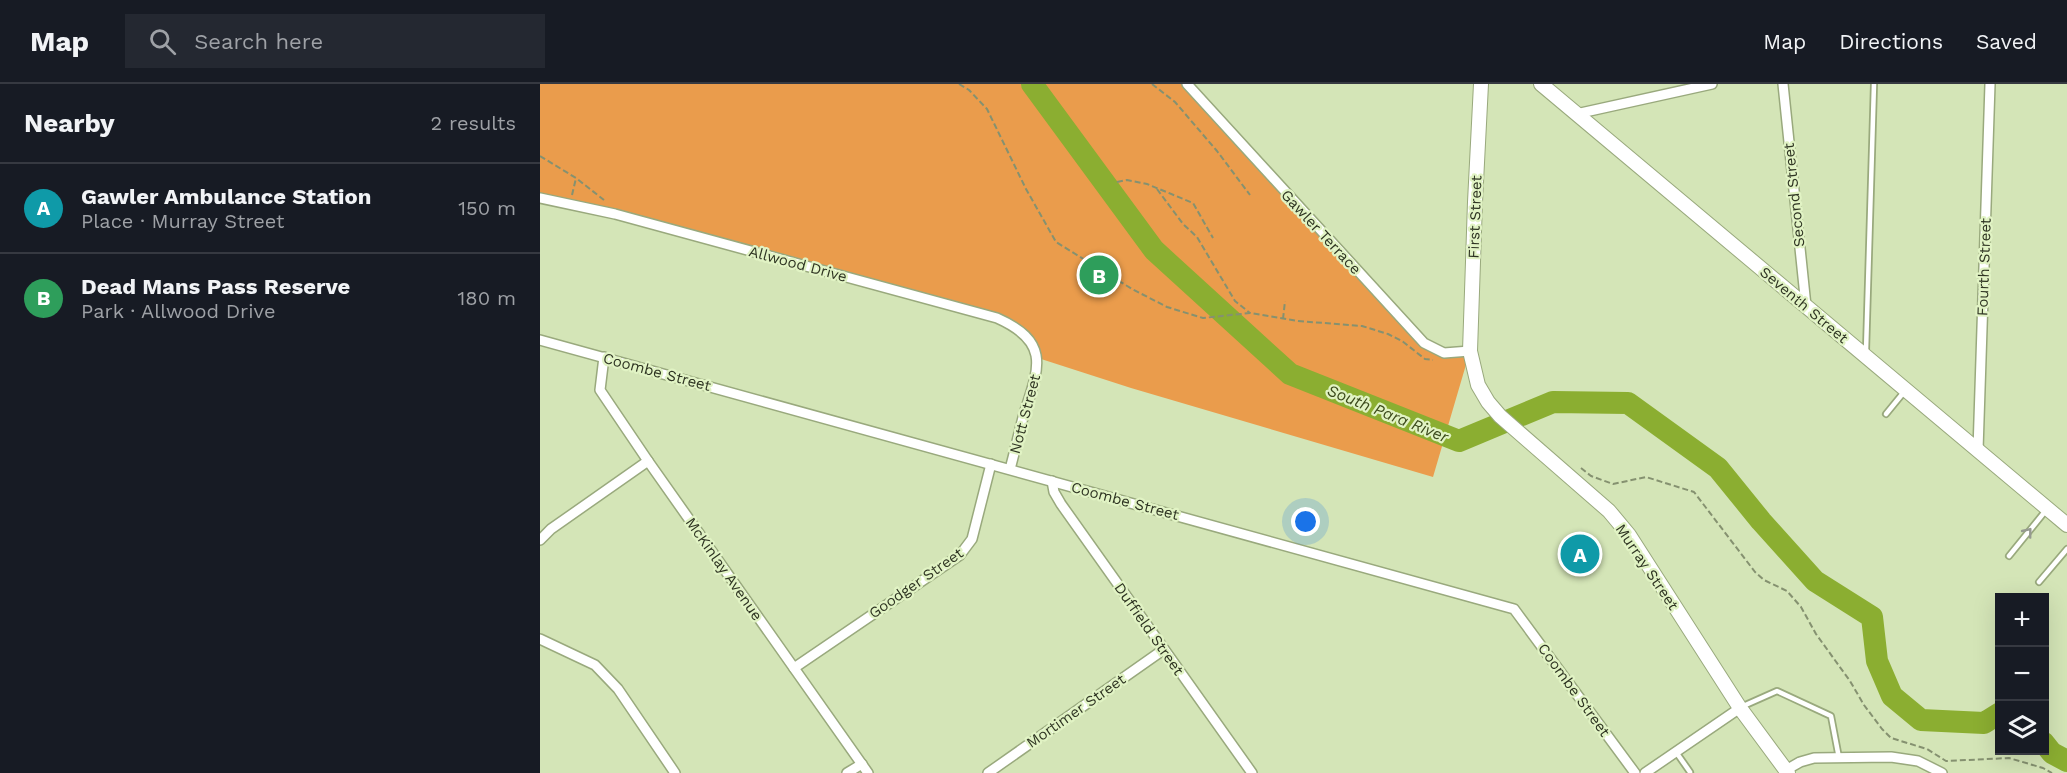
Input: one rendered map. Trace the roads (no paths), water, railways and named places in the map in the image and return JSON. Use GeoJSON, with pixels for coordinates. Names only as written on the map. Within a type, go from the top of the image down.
{"type":"FeatureCollection","features":[{"type":"Feature","properties":{"kind":"street","name":"Gawler Terrace"},"geometry":{"type":"LineString","coordinates":[[1187,84],[1424,343],[1444,353],[1470,351]]}},
{"type":"Feature","properties":{"kind":"street","name":"First Street"},"geometry":{"type":"LineString","coordinates":[[1470,351],[1474,202],[1481,84]]}},
{"type":"Feature","properties":{"kind":"street","name":"Seventh Street"},"geometry":{"type":"LineString","coordinates":[[1541,84],[2067,525]]}},
{"type":"Feature","properties":{"kind":"street"},"geometry":{"type":"LineString","coordinates":[[1576,114],[1712,84]]}},
{"type":"Feature","properties":{"kind":"street","name":"Second Street"},"geometry":{"type":"LineString","coordinates":[[1783,84],[1806,306]]}},
{"type":"Feature","properties":{"kind":"street","name":"Fourth Street"},"geometry":{"type":"LineString","coordinates":[[1978,450],[1990,84]]}},
{"type":"Feature","properties":{"kind":"street","name":"Allwood Drive"},"geometry":{"type":"LineString","coordinates":[[540,198],[601,211],[998,318],[1012,325],[1029,339],[1038,358]]}},
{"type":"Feature","properties":{"kind":"street","name":"Coombe Street"},"geometry":{"type":"LineString","coordinates":[[540,340],[1514,609],[1635,773]]}},
{"type":"Feature","properties":{"kind":"street","name":"Murray Street"},"geometry":{"type":"LineString","coordinates":[[1470,351],[1478,385],[1488,402],[1500,416],[1609,511],[1629,536],[1740,708],[1787,772]]}},
{"type":"Feature","properties":{"kind":"street","name":"McKinlay Avenue"},"geometry":{"type":"LineString","coordinates":[[604,357],[600,390],[648,462],[868,773]]}},
{"type":"Feature","properties":{"kind":"street","name":"Nott Street"},"geometry":{"type":"LineString","coordinates":[[1010,469],[1035,380],[1038,358]]}},
{"type":"Feature","properties":{"kind":"street"},"geometry":{"type":"LineString","coordinates":[[540,540],[551,529],[648,462]]}},
{"type":"Feature","properties":{"kind":"street","name":"Goodger Street"},"geometry":{"type":"LineString","coordinates":[[794,668],[967,548],[972,539],[991,464]]}},
{"type":"Feature","properties":{"kind":"street","name":"Duffield Street"},"geometry":{"type":"LineString","coordinates":[[1052,481],[1054,492],[1061,504],[1252,773]]}},
{"type":"Feature","properties":{"kind":"street"},"geometry":{"type":"LineString","coordinates":[[540,639],[586,660],[608,677],[675,773]]}},
{"type":"Feature","properties":{"kind":"street","name":"Mortimer Street"},"geometry":{"type":"LineString","coordinates":[[988,773],[1163,650]]}},
{"type":"Feature","properties":{"kind":"street"},"geometry":{"type":"LineString","coordinates":[[1645,773],[1740,708]]}},
{"type":"Feature","properties":{"kind":"street"},"geometry":{"type":"LineString","coordinates":[[1787,772],[1800,762],[1814,758],[1891,757],[1918,760],[1942,773]]}},
{"type":"Feature","properties":{"kind":"street"},"geometry":{"type":"LineString","coordinates":[[848,773],[862,764]]}},
{"type":"Feature","properties":{"kind":"lane"},"geometry":{"type":"LineString","coordinates":[[1866,356],[1874,84]]}},
{"type":"Feature","properties":{"kind":"lane"},"geometry":{"type":"LineString","coordinates":[[1886,414],[1906,390]]}},
{"type":"Feature","properties":{"kind":"lane"},"geometry":{"type":"LineString","coordinates":[[2008,556],[2047,508]]}},
{"type":"Feature","properties":{"kind":"lane"},"geometry":{"type":"LineString","coordinates":[[2039,582],[2067,549]]}},
{"type":"Feature","properties":{"kind":"lane"},"geometry":{"type":"LineString","coordinates":[[1740,708],[1777,691],[1831,716],[1839,758]]}},
{"type":"Feature","properties":{"kind":"lane"},"geometry":{"type":"LineString","coordinates":[[1676,752],[1690,772]]}},
{"type":"Feature","properties":{"kind":"waterway","name":"South Para River"},"geometry":{"type":"LineString","coordinates":[[1032,84],[1154,250],[1290,374],[1459,441],[1553,402],[1628,403],[1718,468],[1761,521],[1815,581],[1872,617],[1877,661],[1892,696],[1921,720],[1984,723],[1995,716]]}},
{"type":"Feature","properties":{"kind":"waterway","name":"South Para River"},"geometry":{"type":"LineString","coordinates":[[2049,749],[2067,761]]}},
{"type":"Feature","properties":{"kind":"place","name":"Dead Mans Pass Reserve"},"geometry":{"type":"Point","coordinates":[1099,275]}},
{"type":"Feature","properties":{"kind":"place","name":"Gawler Ambulance Station"},"geometry":{"type":"Point","coordinates":[1580,554]}}]}
